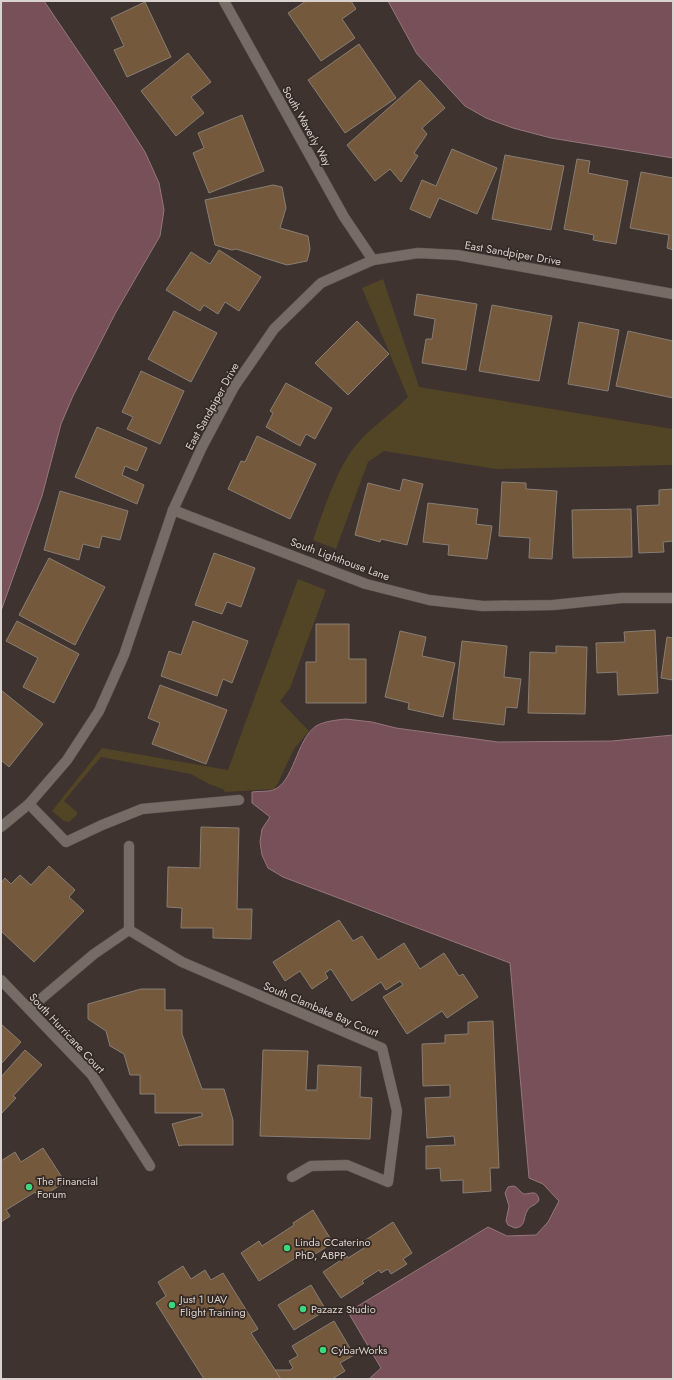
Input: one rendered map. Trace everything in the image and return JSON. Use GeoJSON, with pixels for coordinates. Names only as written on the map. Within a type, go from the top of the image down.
{"type":"FeatureCollection","features":[{"type":"Feature","properties":{"kind":"street","name":"South Waverly Way"},"geometry":{"type":"LineString","coordinates":[[224,1],[344,217],[373,260]]}},
{"type":"Feature","properties":{"kind":"street","name":"East Sandpiper Drive"},"geometry":{"type":"LineString","coordinates":[[1,827],[29,804],[67,760],[99,711],[124,655],[173,510],[202,447],[234,387],[274,329],[321,283],[373,260],[418,253],[457,255],[673,294]]}},
{"type":"Feature","properties":{"kind":"street","name":"South Lighthouse Lane"},"geometry":{"type":"LineString","coordinates":[[173,510],[366,584],[429,600],[483,606],[554,605],[622,598],[673,598]]}},
{"type":"Feature","properties":{"kind":"street"},"geometry":{"type":"LineString","coordinates":[[29,804],[66,842],[102,825],[142,809],[239,800]]}},
{"type":"Feature","properties":{"kind":"street"},"geometry":{"type":"LineString","coordinates":[[29,1010],[94,954],[129,930],[129,846]]}},
{"type":"Feature","properties":{"kind":"street","name":"South Clambake Bay Court"},"geometry":{"type":"LineString","coordinates":[[129,930],[182,962],[382,1048],[397,1111],[388,1182],[347,1165],[311,1166],[292,1177]]}},
{"type":"Feature","properties":{"kind":"street","name":"South Hurricane Court"},"geometry":{"type":"LineString","coordinates":[[1,980],[92,1075],[150,1166]]}},
{"type":"Feature","properties":{"kind":"shaded area"},"geometry":{"type":"Polygon","coordinates":[[[1,1],[44,1],[145,152],[159,183],[164,210],[160,236],[116,312],[73,396],[61,424],[42,496],[1,611],[1,1]]]}},
{"type":"Feature","properties":{"kind":"shaded area"},"geometry":{"type":"Polygon","coordinates":[[[388,1],[673,1],[673,158],[551,138],[513,128],[486,118],[465,106],[417,54],[388,1]]]}},
{"type":"Feature","properties":{"kind":"shaded area"},"geometry":{"type":"Polygon","coordinates":[[[383,279],[419,387],[673,429],[673,465],[496,469],[384,451],[368,462],[336,549],[313,540],[331,490],[349,454],[368,432],[408,397],[362,288],[383,279]]]}},
{"type":"Feature","properties":{"kind":"shaded area"},"geometry":{"type":"Polygon","coordinates":[[[298,579],[326,590],[290,688],[280,701],[309,731],[294,749],[274,789],[225,792],[223,789],[209,784],[191,774],[101,757],[64,801],[77,812],[77,815],[69,822],[64,821],[52,811],[102,748],[228,770],[298,579]]]}},
{"type":"Feature","properties":{"kind":"shaded area"},"geometry":{"type":"Polygon","coordinates":[[[346,719],[372,722],[396,728],[498,742],[612,741],[673,735],[673,1379],[369,1379],[381,1368],[348,1312],[488,1227],[507,1236],[536,1235],[548,1222],[559,1201],[543,1184],[529,1178],[510,963],[283,877],[268,868],[262,855],[260,842],[262,829],[270,817],[252,803],[252,792],[271,791],[280,786],[291,770],[309,732],[316,726],[335,720],[346,719]]]}},
{"type":"Feature","properties":{"kind":"shaded area"},"geometry":{"type":"Polygon","coordinates":[[[508,1187],[517,1187],[524,1194],[537,1194],[539,1200],[528,1209],[523,1224],[515,1228],[508,1225],[506,1221],[509,1206],[505,1193],[508,1187]]]}},
{"type":"Feature","properties":{"kind":"building"},"geometry":{"type":"Polygon","coordinates":[[[306,1],[351,1],[356,9],[342,19],[355,38],[321,61],[288,13],[306,1]]]}},
{"type":"Feature","properties":{"kind":"building"},"geometry":{"type":"Polygon","coordinates":[[[145,2],[171,57],[127,77],[114,50],[124,46],[111,18],[145,2]]]}},
{"type":"Feature","properties":{"kind":"building"},"geometry":{"type":"Polygon","coordinates":[[[359,44],[396,98],[345,133],[308,80],[359,44]]]}},
{"type":"Feature","properties":{"kind":"building"},"geometry":{"type":"Polygon","coordinates":[[[188,53],[211,82],[191,97],[204,113],[176,136],[141,91],[188,53]]]}},
{"type":"Feature","properties":{"kind":"building"},"geometry":{"type":"Polygon","coordinates":[[[420,80],[445,108],[422,128],[427,134],[414,153],[418,156],[401,182],[390,169],[375,181],[347,145],[420,80]]]}},
{"type":"Feature","properties":{"kind":"building"},"geometry":{"type":"Polygon","coordinates":[[[242,115],[264,171],[209,193],[193,153],[204,148],[198,133],[242,115]]]}},
{"type":"Feature","properties":{"kind":"building"},"geometry":{"type":"Polygon","coordinates":[[[452,149],[497,168],[477,214],[439,198],[430,218],[410,209],[422,180],[436,186],[452,149]]]}},
{"type":"Feature","properties":{"kind":"building"},"geometry":{"type":"Polygon","coordinates":[[[505,155],[564,166],[551,230],[492,219],[505,155]]]}},
{"type":"Feature","properties":{"kind":"building"},"geometry":{"type":"Polygon","coordinates":[[[577,159],[590,161],[588,173],[628,181],[616,244],[593,240],[594,235],[564,229],[577,159]]]}},
{"type":"Feature","properties":{"kind":"building"},"geometry":{"type":"Polygon","coordinates":[[[641,172],[673,178],[673,250],[667,248],[669,235],[630,228],[641,172]]]}},
{"type":"Feature","properties":{"kind":"building"},"geometry":{"type":"Polygon","coordinates":[[[273,185],[282,187],[286,208],[280,228],[308,236],[310,249],[307,261],[287,265],[236,249],[232,250],[215,245],[205,200],[273,185]]]}},
{"type":"Feature","properties":{"kind":"building"},"geometry":{"type":"Polygon","coordinates":[[[219,250],[261,277],[239,311],[225,302],[218,314],[204,305],[200,311],[166,290],[191,252],[210,264],[219,250]]]}},
{"type":"Feature","properties":{"kind":"building"},"geometry":{"type":"Polygon","coordinates":[[[417,294],[477,304],[466,370],[422,363],[426,339],[432,339],[435,319],[414,315],[417,294]]]}},
{"type":"Feature","properties":{"kind":"building"},"geometry":{"type":"Polygon","coordinates":[[[492,305],[552,316],[539,381],[479,371],[492,305]]]}},
{"type":"Feature","properties":{"kind":"building"},"geometry":{"type":"Polygon","coordinates":[[[174,311],[217,333],[191,382],[148,359],[174,311]]]}},
{"type":"Feature","properties":{"kind":"building"},"geometry":{"type":"Polygon","coordinates":[[[357,321],[389,354],[348,395],[315,363],[357,321]]]}},
{"type":"Feature","properties":{"kind":"building"},"geometry":{"type":"Polygon","coordinates":[[[579,322],[619,330],[608,391],[568,384],[579,322]]]}},
{"type":"Feature","properties":{"kind":"building"},"geometry":{"type":"Polygon","coordinates":[[[628,331],[673,341],[673,398],[616,386],[628,331]]]}},
{"type":"Feature","properties":{"kind":"building"},"geometry":{"type":"Polygon","coordinates":[[[141,371],[184,391],[160,444],[127,429],[133,417],[122,412],[141,371]]]}},
{"type":"Feature","properties":{"kind":"building"},"geometry":{"type":"Polygon","coordinates":[[[286,383],[332,408],[315,439],[306,434],[300,446],[266,427],[273,413],[270,411],[286,383]]]}},
{"type":"Feature","properties":{"kind":"building"},"geometry":{"type":"Polygon","coordinates":[[[97,427],[147,448],[137,471],[125,466],[122,475],[144,485],[137,504],[75,477],[97,427]]]}},
{"type":"Feature","properties":{"kind":"building"},"geometry":{"type":"Polygon","coordinates":[[[257,436],[316,464],[290,519],[228,489],[241,461],[245,462],[257,436]]]}},
{"type":"Feature","properties":{"kind":"building"},"geometry":{"type":"Polygon","coordinates":[[[403,479],[423,484],[407,545],[381,539],[380,542],[355,535],[368,483],[400,491],[403,479]]]}},
{"type":"Feature","properties":{"kind":"building"},"geometry":{"type":"Polygon","coordinates":[[[502,482],[526,483],[526,489],[557,491],[552,559],[529,558],[530,538],[499,536],[502,482]]]}},
{"type":"Feature","properties":{"kind":"building"},"geometry":{"type":"Polygon","coordinates":[[[673,489],[673,541],[663,542],[664,552],[639,553],[637,506],[659,505],[659,490],[673,489]]]}},
{"type":"Feature","properties":{"kind":"building"},"geometry":{"type":"Polygon","coordinates":[[[60,491],[128,511],[120,540],[102,536],[99,548],[83,544],[79,560],[44,550],[60,491]]]}},
{"type":"Feature","properties":{"kind":"building"},"geometry":{"type":"Polygon","coordinates":[[[428,503],[478,509],[476,524],[492,526],[487,559],[448,555],[449,545],[423,542],[428,503]]]}},
{"type":"Feature","properties":{"kind":"building"},"geometry":{"type":"Polygon","coordinates":[[[631,509],[632,557],[573,558],[572,510],[631,509]]]}},
{"type":"Feature","properties":{"kind":"building"},"geometry":{"type":"Polygon","coordinates":[[[214,553],[255,568],[241,607],[227,602],[222,614],[195,605],[214,553]]]}},
{"type":"Feature","properties":{"kind":"building"},"geometry":{"type":"Polygon","coordinates":[[[49,558],[105,587],[75,645],[19,615],[49,558]]]}},
{"type":"Feature","properties":{"kind":"building"},"geometry":{"type":"Polygon","coordinates":[[[17,621],[79,654],[54,703],[23,687],[38,658],[6,641],[17,621]]]}},
{"type":"Feature","properties":{"kind":"building"},"geometry":{"type":"Polygon","coordinates":[[[193,621],[248,641],[232,683],[223,679],[217,696],[161,676],[169,651],[181,655],[193,621]]]}},
{"type":"Feature","properties":{"kind":"building"},"geometry":{"type":"Polygon","coordinates":[[[316,624],[349,624],[349,659],[366,659],[366,703],[306,703],[306,662],[316,662],[316,624]]]}},
{"type":"Feature","properties":{"kind":"building"},"geometry":{"type":"Polygon","coordinates":[[[655,630],[658,693],[618,695],[617,672],[597,673],[596,643],[625,642],[624,632],[655,630]]]}},
{"type":"Feature","properties":{"kind":"building"},"geometry":{"type":"Polygon","coordinates":[[[400,631],[426,637],[422,656],[455,663],[443,717],[408,709],[409,703],[385,697],[400,631]]]}},
{"type":"Feature","properties":{"kind":"building"},"geometry":{"type":"Polygon","coordinates":[[[667,637],[673,638],[673,680],[661,678],[667,637]]]}},
{"type":"Feature","properties":{"kind":"building"},"geometry":{"type":"Polygon","coordinates":[[[462,641],[507,646],[504,677],[521,679],[517,708],[506,707],[504,725],[453,719],[462,641]]]}},
{"type":"Feature","properties":{"kind":"building"},"geometry":{"type":"Polygon","coordinates":[[[556,646],[587,647],[585,714],[528,713],[530,652],[556,653],[556,646]]]}},
{"type":"Feature","properties":{"kind":"building"},"geometry":{"type":"Polygon","coordinates":[[[160,685],[227,710],[206,764],[152,744],[160,723],[148,718],[160,685]]]}},
{"type":"Feature","properties":{"kind":"building"},"geometry":{"type":"Polygon","coordinates":[[[1,690],[43,724],[9,767],[1,760],[1,690]]]}},
{"type":"Feature","properties":{"kind":"building"},"geometry":{"type":"Polygon","coordinates":[[[201,827],[239,828],[237,909],[252,909],[251,939],[213,938],[213,928],[181,928],[182,908],[167,907],[168,867],[200,868],[201,827]]]}},
{"type":"Feature","properties":{"kind":"building"},"geometry":{"type":"Polygon","coordinates":[[[49,866],[75,890],[69,897],[84,911],[34,962],[1,931],[1,883],[5,878],[11,884],[20,875],[31,885],[49,866]]]}},
{"type":"Feature","properties":{"kind":"building"},"geometry":{"type":"Polygon","coordinates":[[[339,920],[353,941],[362,936],[378,960],[404,943],[420,969],[444,953],[459,976],[463,974],[478,997],[447,1018],[442,1011],[407,1034],[383,997],[403,985],[400,981],[386,990],[381,982],[352,1001],[331,969],[325,973],[328,978],[312,989],[300,971],[285,981],[273,962],[339,920]]]}},
{"type":"Feature","properties":{"kind":"building"},"geometry":{"type":"Polygon","coordinates":[[[141,989],[165,989],[165,1010],[182,1010],[182,1034],[202,1089],[224,1089],[233,1120],[233,1145],[179,1146],[172,1124],[202,1116],[202,1113],[155,1113],[155,1094],[140,1094],[140,1075],[130,1075],[124,1054],[110,1046],[106,1031],[88,1019],[88,1004],[141,989]]]}},
{"type":"Feature","properties":{"kind":"building"},"geometry":{"type":"Polygon","coordinates":[[[493,1021],[499,1168],[490,1168],[491,1191],[463,1193],[463,1180],[441,1181],[440,1168],[426,1169],[426,1146],[455,1145],[454,1136],[427,1138],[425,1098],[450,1097],[450,1085],[423,1086],[422,1044],[445,1043],[445,1035],[468,1034],[468,1022],[493,1021]]]}},
{"type":"Feature","properties":{"kind":"building"},"geometry":{"type":"Polygon","coordinates":[[[1,1024],[21,1042],[1,1064],[1,1024]]]}},
{"type":"Feature","properties":{"kind":"building"},"geometry":{"type":"Polygon","coordinates":[[[25,1050],[42,1065],[13,1096],[16,1098],[1,1114],[1,1077],[25,1050]]]}},
{"type":"Feature","properties":{"kind":"building"},"geometry":{"type":"Polygon","coordinates":[[[263,1050],[308,1051],[306,1090],[317,1090],[318,1065],[361,1067],[360,1097],[372,1098],[370,1139],[260,1136],[263,1050]]]}},
{"type":"Feature","properties":{"kind":"building","name":"The Financial Forum"},"geometry":{"type":"Polygon","coordinates":[[[43,1148],[65,1182],[40,1198],[35,1192],[6,1210],[10,1216],[1,1222],[1,1161],[15,1152],[21,1162],[43,1148]]]}},
{"type":"Feature","properties":{"kind":"building","name":"Linda CCaterino PhD, ABPP"},"geometry":{"type":"Polygon","coordinates":[[[313,1210],[333,1243],[312,1256],[308,1250],[259,1281],[241,1253],[259,1241],[262,1246],[294,1225],[293,1223],[313,1210]]]}},
{"type":"Feature","properties":{"kind":"building"},"geometry":{"type":"Polygon","coordinates":[[[393,1222],[412,1253],[403,1259],[407,1264],[391,1274],[388,1269],[381,1273],[379,1270],[362,1281],[364,1283],[341,1298],[323,1272],[347,1256],[348,1258],[364,1248],[361,1243],[393,1222]]]}},
{"type":"Feature","properties":{"kind":"building"},"geometry":{"type":"Polygon","coordinates":[[[183,1266],[191,1279],[205,1270],[211,1280],[223,1273],[258,1329],[251,1333],[281,1379],[204,1379],[156,1303],[166,1296],[158,1282],[183,1266]]]}},
{"type":"Feature","properties":{"kind":"building","name":"Pazazz Studio"},"geometry":{"type":"Polygon","coordinates":[[[311,1285],[326,1310],[294,1330],[278,1305],[311,1285]]]}},
{"type":"Feature","properties":{"kind":"building","name":"CybarWorks"},"geometry":{"type":"Polygon","coordinates":[[[334,1321],[354,1355],[340,1363],[345,1371],[332,1379],[281,1379],[275,1370],[290,1370],[293,1368],[289,1361],[298,1356],[292,1346],[334,1321]]]}},
{"type":"Feature","properties":{"kind":"place","name":"The Financial Forum"},"geometry":{"type":"Point","coordinates":[29,1187]}},
{"type":"Feature","properties":{"kind":"place","name":"Linda CCaterino PhD, ABPP"},"geometry":{"type":"Point","coordinates":[287,1248]}},
{"type":"Feature","properties":{"kind":"place","name":"Just 1 UAV Flight Training"},"geometry":{"type":"Point","coordinates":[172,1305]}},
{"type":"Feature","properties":{"kind":"place","name":"Pazazz Studio"},"geometry":{"type":"Point","coordinates":[303,1309]}},
{"type":"Feature","properties":{"kind":"place","name":"CybarWorks"},"geometry":{"type":"Point","coordinates":[323,1350]}}]}
